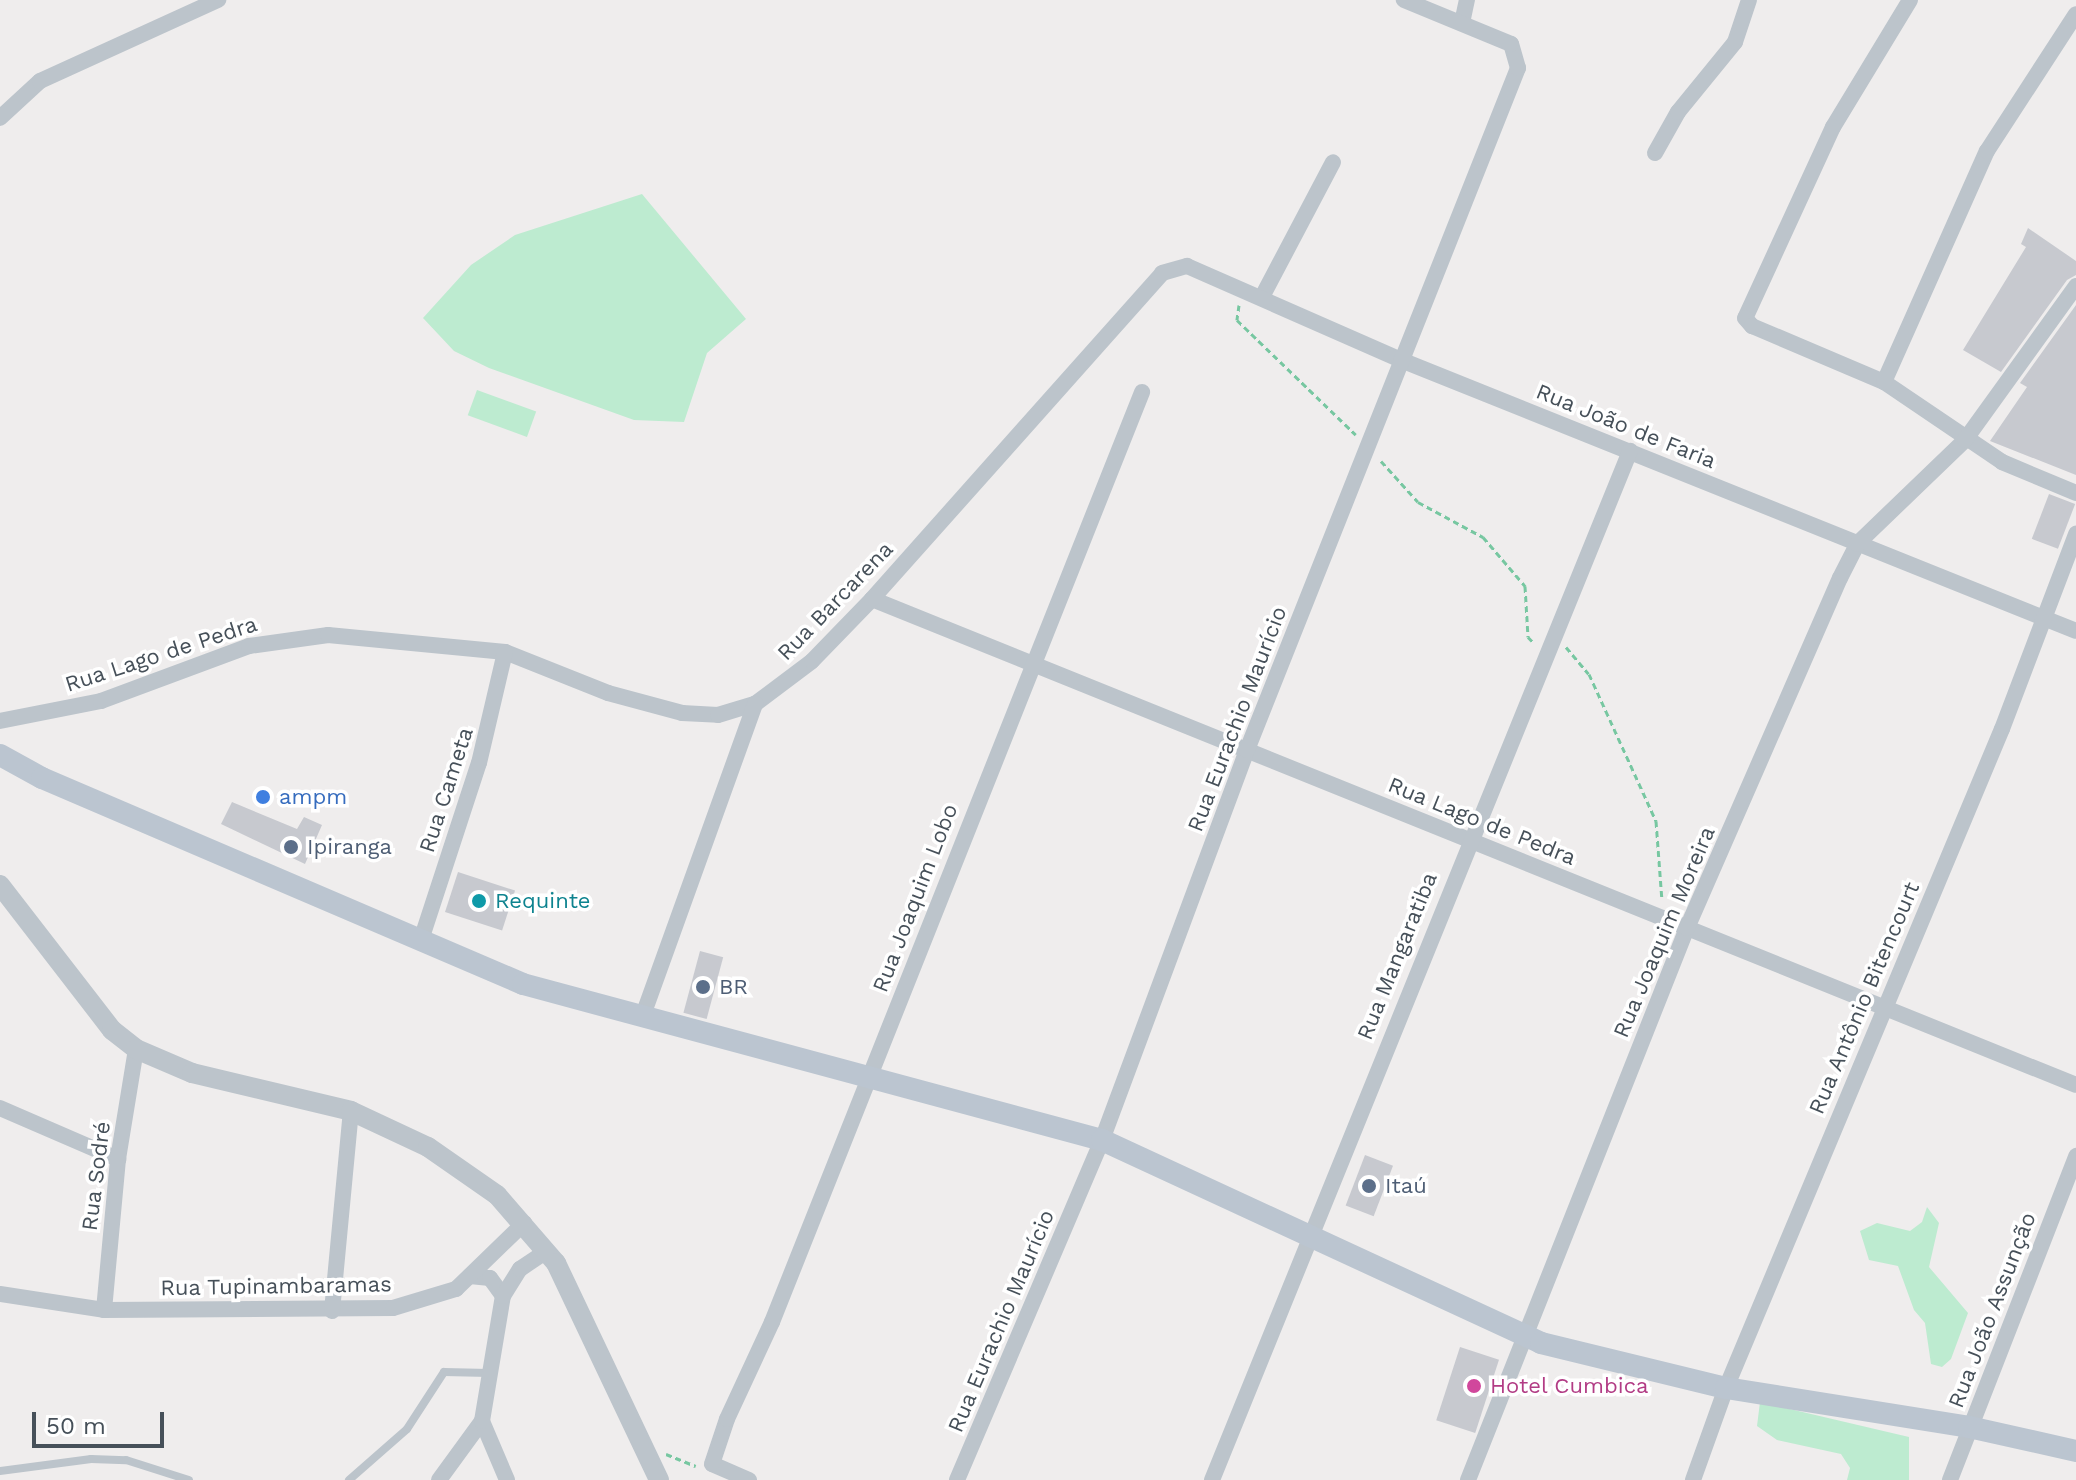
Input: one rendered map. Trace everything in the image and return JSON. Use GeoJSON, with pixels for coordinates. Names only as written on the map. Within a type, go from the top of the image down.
{"type":"FeatureCollection","features":[{"type":"Feature","properties":{"kind":"main road"},"geometry":{"type":"LineString","coordinates":[[0,755],[523,984],[1102,1140],[1307,1239],[1524,1337],[1726,1388],[1969,1427],[2076,1451]]}},
{"type":"Feature","properties":{"kind":"street"},"geometry":{"type":"LineString","coordinates":[[0,118],[18,96],[40,81],[218,0]]}},
{"type":"Feature","properties":{"kind":"street"},"geometry":{"type":"LineString","coordinates":[[1404,0],[1462,23],[1467,0]]}},
{"type":"Feature","properties":{"kind":"street"},"geometry":{"type":"LineString","coordinates":[[1655,153],[1678,112],[1735,42],[1749,0]]}},
{"type":"Feature","properties":{"kind":"street"},"geometry":{"type":"LineString","coordinates":[[1910,0],[1833,127],[1749,301],[1745,318],[1752,326],[1884,382],[1965,440],[2076,493]]}},
{"type":"Feature","properties":{"kind":"street"},"geometry":{"type":"LineString","coordinates":[[1884,382],[1987,151],[2076,14]]}},
{"type":"Feature","properties":{"kind":"street","name":"Rua Eurachio Maurício"},"geometry":{"type":"LineString","coordinates":[[957,1480],[1102,1140],[1247,750],[1518,68],[1511,44],[1462,23]]}},
{"type":"Feature","properties":{"kind":"street"},"geometry":{"type":"LineString","coordinates":[[1263,295],[1333,162]]}},
{"type":"Feature","properties":{"kind":"street","name":"Rua João de Faria"},"geometry":{"type":"LineString","coordinates":[[1162,273],[1187,266],[1241,286],[1401,360],[2076,631]]}},
{"type":"Feature","properties":{"kind":"street","name":"Rua Barcarena"},"geometry":{"type":"LineString","coordinates":[[755,704],[812,661],[872,599],[1162,273]]}},
{"type":"Feature","properties":{"kind":"street","name":"Rua Joaquim Moreira"},"geometry":{"type":"LineString","coordinates":[[1468,1480],[1687,928],[1857,544],[1965,440],[2076,286]]}},
{"type":"Feature","properties":{"kind":"street","name":"Rua Joaquim Lobo"},"geometry":{"type":"LineString","coordinates":[[712,1464],[727,1419],[772,1322],[1031,662],[1142,392]]}},
{"type":"Feature","properties":{"kind":"street","name":"Rua Mangaratiba"},"geometry":{"type":"LineString","coordinates":[[1212,1480],[1468,839],[1630,451]]}},
{"type":"Feature","properties":{"kind":"street","name":"Rua Antônio Bitencourt"},"geometry":{"type":"LineString","coordinates":[[1693,1480],[1726,1388],[2046,618],[2076,534]]}},
{"type":"Feature","properties":{"kind":"street","name":"Rua Lago de Pedra"},"geometry":{"type":"LineString","coordinates":[[872,599],[2076,1085]]}},
{"type":"Feature","properties":{"kind":"street","name":"Rua Lago de Pedra"},"geometry":{"type":"LineString","coordinates":[[0,721],[101,701],[210,657],[286,638],[393,639],[505,652],[608,693],[682,713],[718,715],[755,704]]}},
{"type":"Feature","properties":{"kind":"street","name":"Rua Cameta"},"geometry":{"type":"LineString","coordinates":[[421,940],[479,763],[505,652]]}},
{"type":"Feature","properties":{"kind":"street"},"geometry":{"type":"LineString","coordinates":[[642,1018],[755,704]]}},
{"type":"Feature","properties":{"kind":"street"},"geometry":{"type":"LineString","coordinates":[[0,885],[112,1030],[136,1049],[192,1073],[351,1111],[470,1172],[524,1223],[547,1251],[642,1437],[659,1480]]}},
{"type":"Feature","properties":{"kind":"street","name":"Rua Sodré"},"geometry":{"type":"LineString","coordinates":[[104,1310],[118,1159],[136,1049]]}},
{"type":"Feature","properties":{"kind":"street"},"geometry":{"type":"LineString","coordinates":[[0,1108],[118,1159]]}},
{"type":"Feature","properties":{"kind":"street"},"geometry":{"type":"LineString","coordinates":[[332,1311],[351,1111]]}},
{"type":"Feature","properties":{"kind":"street","name":"Rua João Assunção"},"geometry":{"type":"LineString","coordinates":[[1950,1480],[2076,1156]]}},
{"type":"Feature","properties":{"kind":"street","name":"Rua Tupinambaramas"},"geometry":{"type":"LineString","coordinates":[[0,1294],[104,1310],[332,1311],[424,1303],[456,1289],[524,1223]]}},
{"type":"Feature","properties":{"kind":"street"},"geometry":{"type":"LineString","coordinates":[[439,1480],[482,1421],[503,1296],[520,1269],[547,1251]]}},
{"type":"Feature","properties":{"kind":"street"},"geometry":{"type":"LineString","coordinates":[[470,1276],[490,1278],[503,1296]]}},
{"type":"Feature","properties":{"kind":"street"},"geometry":{"type":"LineString","coordinates":[[482,1421],[507,1480]]}},
{"type":"Feature","properties":{"kind":"street"},"geometry":{"type":"LineString","coordinates":[[712,1464],[749,1480]]}},
{"type":"Feature","properties":{"kind":"lane"},"geometry":{"type":"LineString","coordinates":[[349,1480],[407,1429],[444,1372],[490,1373]]}},
{"type":"Feature","properties":{"kind":"lane"},"geometry":{"type":"LineString","coordinates":[[0,1471],[91,1459],[126,1460],[189,1480]]}},
{"type":"Feature","properties":{"kind":"path"},"geometry":{"type":"LineString","coordinates":[[1241,286],[1237,320],[1367,446],[1418,502],[1483,537],[1525,586],[1528,637],[1545,653],[1566,646],[1589,674],[1656,821],[1664,919]]}},
{"type":"Feature","properties":{"kind":"path"},"geometry":{"type":"LineString","coordinates":[[642,1437],[653,1434],[661,1452],[699,1467],[712,1464]]}},
{"type":"Feature","properties":{"kind":"green space"},"geometry":{"type":"Polygon","coordinates":[[[642,194],[746,319],[707,353],[684,422],[634,420],[489,368],[454,351],[423,318],[471,265],[515,235],[642,194]]]}},
{"type":"Feature","properties":{"kind":"green space"},"geometry":{"type":"Polygon","coordinates":[[[477,390],[536,412],[527,437],[468,415],[477,390]]]}},
{"type":"Feature","properties":{"kind":"green space"},"geometry":{"type":"Polygon","coordinates":[[[1927,1207],[1939,1223],[1929,1267],[1968,1313],[1951,1359],[1942,1367],[1931,1364],[1925,1323],[1914,1310],[1898,1266],[1869,1260],[1860,1231],[1877,1223],[1910,1231],[1922,1222],[1927,1207]]]}},
{"type":"Feature","properties":{"kind":"green space"},"geometry":{"type":"Polygon","coordinates":[[[1760,1402],[1909,1437],[1909,1480],[1847,1480],[1850,1468],[1841,1454],[1777,1440],[1757,1426],[1760,1402]]]}},
{"type":"Feature","properties":{"kind":"building"},"geometry":{"type":"Polygon","coordinates":[[[2028,228],[2076,261],[2076,275],[2067,280],[2001,372],[1963,350],[2026,247],[2021,244],[2028,228]]]}},
{"type":"Feature","properties":{"kind":"building"},"geometry":{"type":"Polygon","coordinates":[[[2076,305],[2076,475],[1990,441],[2027,387],[2020,383],[2076,305]]]}},
{"type":"Feature","properties":{"kind":"building"},"geometry":{"type":"Polygon","coordinates":[[[2049,494],[2075,504],[2058,549],[2032,539],[2049,494]]]}},
{"type":"Feature","properties":{"kind":"building","name":"Ipiranga"},"geometry":{"type":"Polygon","coordinates":[[[232,802],[297,829],[304,817],[322,825],[305,864],[221,824],[232,802]]]}},
{"type":"Feature","properties":{"kind":"building","name":"Requinte"},"geometry":{"type":"Polygon","coordinates":[[[458,872],[515,891],[502,930],[445,912],[458,872]]]}},
{"type":"Feature","properties":{"kind":"building","name":"BR"},"geometry":{"type":"Polygon","coordinates":[[[700,951],[723,957],[707,1019],[683,1013],[700,951]]]}},
{"type":"Feature","properties":{"kind":"building","name":"Itaú"},"geometry":{"type":"Polygon","coordinates":[[[1365,1155],[1393,1166],[1374,1216],[1346,1205],[1365,1155]]]}},
{"type":"Feature","properties":{"kind":"building"},"geometry":{"type":"Polygon","coordinates":[[[1460,1347],[1499,1360],[1475,1433],[1436,1420],[1460,1347]]]}},
{"type":"Feature","properties":{"kind":"place","name":"ampm"},"geometry":{"type":"Point","coordinates":[263,797]}},
{"type":"Feature","properties":{"kind":"place","name":"Ipiranga"},"geometry":{"type":"Point","coordinates":[291,847]}},
{"type":"Feature","properties":{"kind":"place","name":"Requinte"},"geometry":{"type":"Point","coordinates":[479,901]}},
{"type":"Feature","properties":{"kind":"place","name":"BR"},"geometry":{"type":"Point","coordinates":[703,987]}},
{"type":"Feature","properties":{"kind":"place","name":"Itaú"},"geometry":{"type":"Point","coordinates":[1369,1186]}},
{"type":"Feature","properties":{"kind":"place","name":"Hotel Cumbica"},"geometry":{"type":"Point","coordinates":[1474,1386]}}]}
